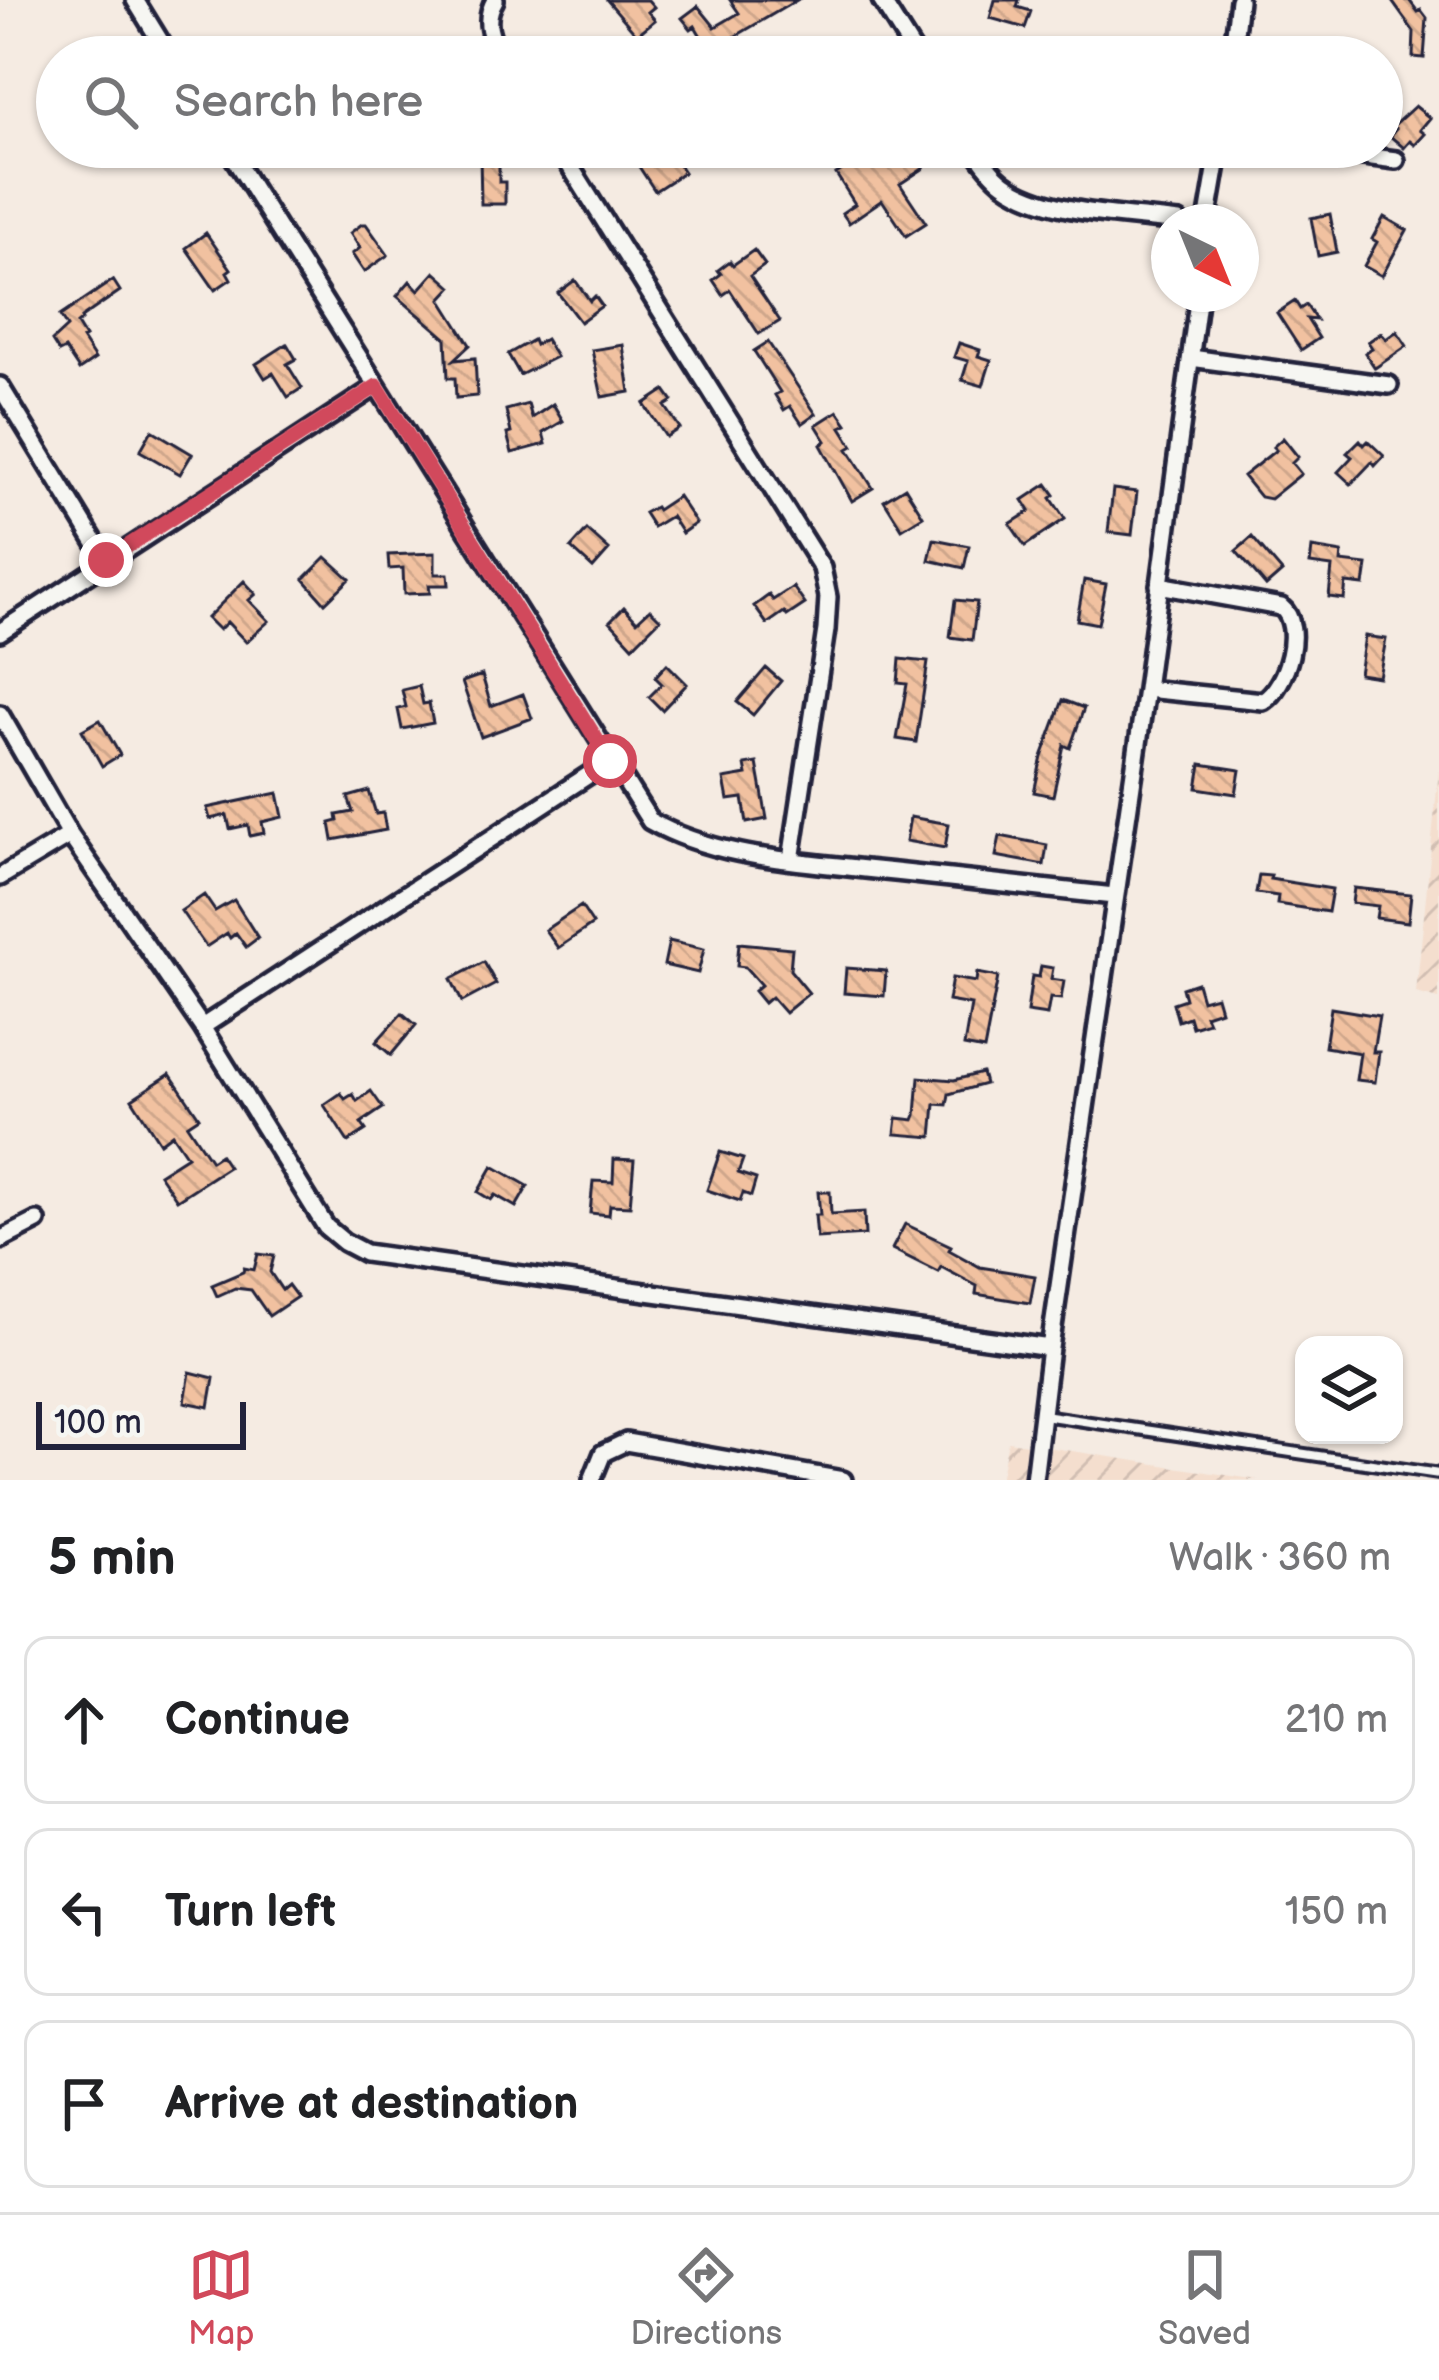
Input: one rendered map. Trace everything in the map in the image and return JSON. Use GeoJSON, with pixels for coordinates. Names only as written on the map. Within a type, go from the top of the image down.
{"type":"FeatureCollection","features":[{"type":"Feature","properties":{"kind":"street"},"geometry":{"type":"LineString","coordinates":[[134,0],[157,36]]}},
{"type":"Feature","properties":{"kind":"street"},"geometry":{"type":"LineString","coordinates":[[490,36],[488,12],[495,0]]}},
{"type":"Feature","properties":{"kind":"street"},"geometry":{"type":"LineString","coordinates":[[881,0],[904,36]]}},
{"type":"Feature","properties":{"kind":"street"},"geometry":{"type":"LineString","coordinates":[[1235,36],[1239,0]]}},
{"type":"Feature","properties":{"kind":"street"},"geometry":{"type":"LineString","coordinates":[[240,168],[650,821],[679,838],[704,845],[790,860],[1114,896]]}},
{"type":"Feature","properties":{"kind":"street"},"geometry":{"type":"LineString","coordinates":[[571,168],[822,568],[828,597],[826,630],[790,860]]}},
{"type":"Feature","properties":{"kind":"street"},"geometry":{"type":"LineString","coordinates":[[990,168],[1000,181],[1026,197],[1151,218]]}},
{"type":"Feature","properties":{"kind":"street"},"geometry":{"type":"LineString","coordinates":[[1211,204],[1217,168]]}},
{"type":"Feature","properties":{"kind":"street"},"geometry":{"type":"LineString","coordinates":[[1034,1480],[1196,312]]}},
{"type":"Feature","properties":{"kind":"street"},"geometry":{"type":"LineString","coordinates":[[1191,358],[1390,385]]}},
{"type":"Feature","properties":{"kind":"street"},"geometry":{"type":"LineString","coordinates":[[0,386],[106,560]]}},
{"type":"Feature","properties":{"kind":"street"},"geometry":{"type":"LineString","coordinates":[[0,632],[377,386]]}},
{"type":"Feature","properties":{"kind":"street"},"geometry":{"type":"LineString","coordinates":[[1146,689],[1263,701],[1275,694],[1281,682],[1294,631],[1290,615],[1281,607],[1159,585]]}},
{"type":"Feature","properties":{"kind":"street"},"geometry":{"type":"LineString","coordinates":[[0,714],[70,835],[202,1027],[326,1227],[344,1242],[365,1252],[1050,1348]]}},
{"type":"Feature","properties":{"kind":"street"},"geometry":{"type":"LineString","coordinates":[[202,1027],[610,761]]}},
{"type":"Feature","properties":{"kind":"street"},"geometry":{"type":"LineString","coordinates":[[0,877],[70,835]]}},
{"type":"Feature","properties":{"kind":"street"},"geometry":{"type":"LineString","coordinates":[[0,1240],[37,1221]]}},
{"type":"Feature","properties":{"kind":"street"},"geometry":{"type":"LineString","coordinates":[[592,1480],[603,1453],[626,1442],[843,1480]]}},
{"type":"Feature","properties":{"kind":"lane"},"geometry":{"type":"LineString","coordinates":[[1042,1415],[1439,1474]]}},
{"type":"Feature","properties":{"kind":"shaded area"},"geometry":{"type":"Polygon","coordinates":[[[1439,770],[1439,999],[1416,993],[1439,770]]]}},
{"type":"Feature","properties":{"kind":"shaded area"},"geometry":{"type":"Polygon","coordinates":[[[1008,1441],[1258,1480],[1000,1480],[1008,1441]]]}},
{"type":"Feature","properties":{"kind":"building"},"geometry":{"type":"Polygon","coordinates":[[[607,0],[648,0],[654,7],[648,12],[655,20],[637,35],[607,0]]]}},
{"type":"Feature","properties":{"kind":"building"},"geometry":{"type":"Polygon","coordinates":[[[730,0],[797,0],[736,36],[701,36],[682,18],[698,6],[715,27],[739,13],[730,0]]]}},
{"type":"Feature","properties":{"kind":"building"},"geometry":{"type":"Polygon","coordinates":[[[995,0],[1019,0],[1017,7],[1031,11],[1025,28],[990,18],[995,0]]]}},
{"type":"Feature","properties":{"kind":"building"},"geometry":{"type":"Polygon","coordinates":[[[1391,0],[1409,0],[1427,18],[1424,58],[1413,57],[1414,32],[1391,0]]]}},
{"type":"Feature","properties":{"kind":"building"},"geometry":{"type":"Polygon","coordinates":[[[1415,106],[1430,118],[1420,130],[1425,134],[1415,145],[1410,141],[1404,148],[1403,147],[1403,117],[1415,106]]]}},
{"type":"Feature","properties":{"kind":"building"},"geometry":{"type":"Polygon","coordinates":[[[480,168],[499,168],[499,182],[505,182],[505,204],[481,204],[480,168]]]}},
{"type":"Feature","properties":{"kind":"building"},"geometry":{"type":"Polygon","coordinates":[[[640,168],[681,168],[684,172],[655,191],[640,168]]]}},
{"type":"Feature","properties":{"kind":"building"},"geometry":{"type":"Polygon","coordinates":[[[845,168],[924,168],[900,184],[926,223],[906,236],[882,200],[849,223],[842,213],[855,204],[836,174],[845,168]]]}},
{"type":"Feature","properties":{"kind":"building"},"geometry":{"type":"Polygon","coordinates":[[[1330,214],[1337,252],[1318,256],[1311,218],[1330,214]]]}},
{"type":"Feature","properties":{"kind":"building"},"geometry":{"type":"Polygon","coordinates":[[[1384,217],[1407,230],[1382,276],[1364,266],[1384,217]]]}},
{"type":"Feature","properties":{"kind":"building"},"geometry":{"type":"Polygon","coordinates":[[[362,224],[388,255],[364,272],[352,254],[360,248],[350,233],[362,224]]]}},
{"type":"Feature","properties":{"kind":"building"},"geometry":{"type":"Polygon","coordinates":[[[206,233],[231,269],[227,272],[231,279],[215,290],[186,248],[206,233]]]}},
{"type":"Feature","properties":{"kind":"building"},"geometry":{"type":"Polygon","coordinates":[[[754,250],[765,265],[750,276],[780,321],[759,334],[730,290],[723,295],[713,280],[730,261],[733,265],[754,250]]]}},
{"type":"Feature","properties":{"kind":"building"},"geometry":{"type":"Polygon","coordinates":[[[435,272],[452,287],[441,299],[470,345],[454,360],[475,358],[477,396],[456,398],[455,378],[448,378],[446,338],[397,296],[410,281],[419,290],[435,272]]]}},
{"type":"Feature","properties":{"kind":"building"},"geometry":{"type":"Polygon","coordinates":[[[113,280],[120,291],[77,324],[95,359],[79,370],[65,349],[59,352],[52,341],[67,327],[60,316],[113,280]]]}},
{"type":"Feature","properties":{"kind":"building"},"geometry":{"type":"Polygon","coordinates":[[[575,280],[590,301],[595,296],[602,306],[580,322],[558,293],[575,280]]]}},
{"type":"Feature","properties":{"kind":"building"},"geometry":{"type":"Polygon","coordinates":[[[1295,301],[1300,309],[1306,305],[1316,320],[1307,319],[1319,338],[1301,350],[1277,313],[1295,301]]]}},
{"type":"Feature","properties":{"kind":"building"},"geometry":{"type":"Polygon","coordinates":[[[1397,331],[1407,346],[1375,368],[1365,353],[1372,348],[1368,342],[1381,333],[1386,339],[1397,331]]]}},
{"type":"Feature","properties":{"kind":"building"},"geometry":{"type":"Polygon","coordinates":[[[545,339],[556,357],[520,375],[508,354],[545,339]]]}},
{"type":"Feature","properties":{"kind":"building"},"geometry":{"type":"Polygon","coordinates":[[[768,342],[816,414],[802,424],[790,406],[784,410],[775,395],[780,392],[754,351],[768,342]]]}},
{"type":"Feature","properties":{"kind":"building"},"geometry":{"type":"Polygon","coordinates":[[[959,343],[980,350],[978,356],[991,360],[983,386],[962,380],[968,361],[954,357],[959,343]]]}},
{"type":"Feature","properties":{"kind":"building"},"geometry":{"type":"Polygon","coordinates":[[[287,344],[296,359],[287,364],[302,388],[288,397],[273,373],[265,378],[256,364],[287,344]]]}},
{"type":"Feature","properties":{"kind":"building"},"geometry":{"type":"Polygon","coordinates":[[[623,345],[630,392],[602,397],[592,350],[623,345]]]}},
{"type":"Feature","properties":{"kind":"building"},"geometry":{"type":"Polygon","coordinates":[[[665,390],[673,401],[665,406],[680,428],[666,437],[644,404],[665,390]]]}},
{"type":"Feature","properties":{"kind":"building"},"geometry":{"type":"Polygon","coordinates":[[[528,404],[532,418],[553,404],[563,421],[543,433],[546,444],[512,453],[506,410],[528,404]]]}},
{"type":"Feature","properties":{"kind":"building"},"geometry":{"type":"Polygon","coordinates":[[[838,411],[853,446],[848,449],[873,488],[852,501],[821,445],[826,441],[816,425],[838,411]]]}},
{"type":"Feature","properties":{"kind":"building"},"geometry":{"type":"Polygon","coordinates":[[[152,430],[192,454],[180,474],[140,451],[152,430]]]}},
{"type":"Feature","properties":{"kind":"building"},"geometry":{"type":"Polygon","coordinates":[[[1283,438],[1298,457],[1292,463],[1301,474],[1270,499],[1260,497],[1243,476],[1276,450],[1273,447],[1283,438]]]}},
{"type":"Feature","properties":{"kind":"building"},"geometry":{"type":"Polygon","coordinates":[[[1360,440],[1364,445],[1368,441],[1384,456],[1351,484],[1338,472],[1360,440]]]}},
{"type":"Feature","properties":{"kind":"building"},"geometry":{"type":"Polygon","coordinates":[[[1047,484],[1065,519],[1025,546],[1010,524],[1030,511],[1023,500],[1047,484]]]}},
{"type":"Feature","properties":{"kind":"building"},"geometry":{"type":"Polygon","coordinates":[[[905,487],[923,516],[902,529],[884,500],[905,487]]]}},
{"type":"Feature","properties":{"kind":"building"},"geometry":{"type":"Polygon","coordinates":[[[1113,489],[1137,492],[1132,535],[1108,532],[1113,489]]]}},
{"type":"Feature","properties":{"kind":"building"},"geometry":{"type":"Polygon","coordinates":[[[678,496],[696,523],[682,533],[671,516],[653,527],[644,513],[678,496]]]}},
{"type":"Feature","properties":{"kind":"building"},"geometry":{"type":"Polygon","coordinates":[[[587,530],[609,550],[593,568],[571,548],[587,530]]]}},
{"type":"Feature","properties":{"kind":"building"},"geometry":{"type":"Polygon","coordinates":[[[1252,537],[1282,572],[1266,586],[1236,551],[1252,537]]]}},
{"type":"Feature","properties":{"kind":"building"},"geometry":{"type":"Polygon","coordinates":[[[934,539],[969,546],[964,568],[929,560],[934,539]]]}},
{"type":"Feature","properties":{"kind":"building"},"geometry":{"type":"Polygon","coordinates":[[[1312,548],[1342,553],[1341,562],[1367,565],[1364,585],[1346,583],[1344,599],[1329,597],[1332,567],[1310,564],[1312,548]]]}},
{"type":"Feature","properties":{"kind":"building"},"geometry":{"type":"Polygon","coordinates":[[[435,553],[435,574],[448,574],[449,585],[429,585],[430,593],[404,594],[403,568],[389,569],[388,555],[435,553]]]}},
{"type":"Feature","properties":{"kind":"building"},"geometry":{"type":"Polygon","coordinates":[[[326,557],[350,579],[325,603],[304,579],[326,557]]]}},
{"type":"Feature","properties":{"kind":"building"},"geometry":{"type":"Polygon","coordinates":[[[1084,580],[1106,584],[1098,624],[1077,620],[1084,580]]]}},
{"type":"Feature","properties":{"kind":"building"},"geometry":{"type":"Polygon","coordinates":[[[244,581],[256,594],[249,600],[269,621],[246,642],[227,622],[219,630],[207,618],[244,581]]]}},
{"type":"Feature","properties":{"kind":"building"},"geometry":{"type":"Polygon","coordinates":[[[793,587],[805,604],[767,624],[754,606],[793,587]]]}},
{"type":"Feature","properties":{"kind":"building"},"geometry":{"type":"Polygon","coordinates":[[[955,600],[977,602],[972,640],[950,637],[955,600]]]}},
{"type":"Feature","properties":{"kind":"building"},"geometry":{"type":"Polygon","coordinates":[[[624,607],[637,621],[650,609],[660,619],[633,646],[610,621],[624,607]]]}},
{"type":"Feature","properties":{"kind":"building"},"geometry":{"type":"Polygon","coordinates":[[[1365,636],[1386,639],[1379,677],[1359,674],[1365,636]]]}},
{"type":"Feature","properties":{"kind":"building"},"geometry":{"type":"Polygon","coordinates":[[[900,659],[928,662],[916,742],[897,739],[907,684],[898,683],[900,659]]]}},
{"type":"Feature","properties":{"kind":"building"},"geometry":{"type":"Polygon","coordinates":[[[667,664],[687,684],[662,710],[649,697],[662,684],[655,677],[667,664]]]}},
{"type":"Feature","properties":{"kind":"building"},"geometry":{"type":"Polygon","coordinates":[[[766,668],[781,681],[753,715],[737,702],[766,668]]]}},
{"type":"Feature","properties":{"kind":"building"},"geometry":{"type":"Polygon","coordinates":[[[482,675],[491,706],[523,694],[532,718],[481,737],[462,682],[482,675]]]}},
{"type":"Feature","properties":{"kind":"building"},"geometry":{"type":"Polygon","coordinates":[[[419,686],[433,723],[402,729],[398,709],[406,707],[402,690],[419,686]]]}},
{"type":"Feature","properties":{"kind":"building"},"geometry":{"type":"Polygon","coordinates":[[[1063,700],[1084,708],[1070,748],[1064,745],[1053,796],[1034,792],[1063,700]]]}},
{"type":"Feature","properties":{"kind":"building"},"geometry":{"type":"Polygon","coordinates":[[[100,720],[120,755],[102,766],[82,730],[100,720]]]}},
{"type":"Feature","properties":{"kind":"building"},"geometry":{"type":"Polygon","coordinates":[[[757,763],[767,819],[747,823],[743,798],[728,800],[724,779],[747,775],[745,765],[757,763]]]}},
{"type":"Feature","properties":{"kind":"building"},"geometry":{"type":"Polygon","coordinates":[[[1201,764],[1240,770],[1236,794],[1197,788],[1201,764]]]}},
{"type":"Feature","properties":{"kind":"building"},"geometry":{"type":"Polygon","coordinates":[[[369,791],[376,814],[383,813],[386,830],[333,840],[330,823],[338,821],[337,815],[353,812],[348,797],[369,791]]]}},
{"type":"Feature","properties":{"kind":"building"},"geometry":{"type":"Polygon","coordinates":[[[278,793],[283,817],[262,822],[264,833],[250,836],[248,825],[230,829],[227,815],[210,819],[207,808],[278,793]]]}},
{"type":"Feature","properties":{"kind":"building"},"geometry":{"type":"Polygon","coordinates":[[[910,817],[949,824],[945,848],[906,841],[910,817]]]}},
{"type":"Feature","properties":{"kind":"building"},"geometry":{"type":"Polygon","coordinates":[[[1000,836],[1047,845],[1044,865],[996,856],[1000,836]]]}},
{"type":"Feature","properties":{"kind":"building"},"geometry":{"type":"Polygon","coordinates":[[[1259,875],[1332,889],[1328,912],[1277,904],[1278,896],[1256,893],[1259,875]]]}},
{"type":"Feature","properties":{"kind":"building"},"geometry":{"type":"Polygon","coordinates":[[[1354,888],[1411,894],[1408,922],[1376,918],[1378,906],[1352,903],[1354,888]]]}},
{"type":"Feature","properties":{"kind":"building"},"geometry":{"type":"Polygon","coordinates":[[[204,895],[215,911],[234,900],[258,938],[246,947],[236,933],[230,938],[227,933],[206,947],[181,911],[204,895]]]}},
{"type":"Feature","properties":{"kind":"building"},"geometry":{"type":"Polygon","coordinates":[[[581,906],[593,924],[558,948],[545,930],[581,906]]]}},
{"type":"Feature","properties":{"kind":"building"},"geometry":{"type":"Polygon","coordinates":[[[669,941],[704,949],[698,973],[664,965],[669,941]]]}},
{"type":"Feature","properties":{"kind":"building"},"geometry":{"type":"Polygon","coordinates":[[[739,943],[792,948],[790,970],[809,993],[785,1013],[771,997],[764,1003],[754,991],[761,985],[745,967],[737,966],[739,943]]]}},
{"type":"Feature","properties":{"kind":"building"},"geometry":{"type":"Polygon","coordinates":[[[484,962],[496,984],[462,1002],[451,979],[484,962]]]}},
{"type":"Feature","properties":{"kind":"building"},"geometry":{"type":"Polygon","coordinates":[[[1041,966],[1053,968],[1051,979],[1064,981],[1061,999],[1050,998],[1047,1015],[1027,1012],[1032,976],[1039,977],[1041,966]]]}},
{"type":"Feature","properties":{"kind":"building"},"geometry":{"type":"Polygon","coordinates":[[[846,968],[886,971],[884,996],[844,993],[846,968]]]}},
{"type":"Feature","properties":{"kind":"building"},"geometry":{"type":"Polygon","coordinates":[[[977,973],[998,977],[984,1050],[964,1046],[971,1005],[948,1001],[952,978],[976,982],[977,973]]]}},
{"type":"Feature","properties":{"kind":"building"},"geometry":{"type":"Polygon","coordinates":[[[1197,983],[1202,1000],[1216,996],[1220,1010],[1205,1015],[1208,1022],[1192,1027],[1189,1017],[1178,1021],[1173,1003],[1185,999],[1182,988],[1197,983]]]}},
{"type":"Feature","properties":{"kind":"building"},"geometry":{"type":"Polygon","coordinates":[[[1331,1008],[1379,1016],[1373,1052],[1379,1052],[1375,1082],[1356,1080],[1360,1053],[1325,1047],[1331,1008]]]}},
{"type":"Feature","properties":{"kind":"building"},"geometry":{"type":"Polygon","coordinates":[[[402,1013],[416,1025],[391,1055],[376,1042],[402,1013]]]}},
{"type":"Feature","properties":{"kind":"building"},"geometry":{"type":"Polygon","coordinates":[[[982,1073],[985,1084],[949,1094],[947,1105],[935,1104],[932,1137],[895,1134],[897,1118],[914,1120],[919,1077],[954,1080],[982,1073]]]}},
{"type":"Feature","properties":{"kind":"building"},"geometry":{"type":"Polygon","coordinates":[[[170,1074],[199,1117],[187,1125],[211,1161],[220,1155],[228,1167],[177,1200],[159,1174],[187,1156],[172,1134],[160,1143],[132,1099],[170,1074]]]}},
{"type":"Feature","properties":{"kind":"building"},"geometry":{"type":"Polygon","coordinates":[[[371,1091],[383,1108],[361,1123],[366,1130],[348,1142],[324,1105],[341,1093],[345,1099],[353,1094],[357,1101],[371,1091]]]}},
{"type":"Feature","properties":{"kind":"building"},"geometry":{"type":"Polygon","coordinates":[[[720,1152],[743,1159],[738,1173],[756,1179],[751,1196],[743,1193],[740,1201],[707,1190],[720,1152]]]}},
{"type":"Feature","properties":{"kind":"building"},"geometry":{"type":"Polygon","coordinates":[[[614,1159],[634,1160],[630,1206],[610,1205],[609,1215],[590,1213],[593,1181],[613,1182],[614,1159]]]}},
{"type":"Feature","properties":{"kind":"building"},"geometry":{"type":"Polygon","coordinates":[[[493,1166],[528,1186],[516,1207],[478,1192],[493,1166]]]}},
{"type":"Feature","properties":{"kind":"building"},"geometry":{"type":"Polygon","coordinates":[[[818,1192],[830,1192],[831,1214],[864,1212],[865,1235],[817,1238],[818,1192]]]}},
{"type":"Feature","properties":{"kind":"building"},"geometry":{"type":"Polygon","coordinates":[[[905,1224],[951,1246],[949,1250],[980,1267],[1035,1276],[1030,1303],[976,1294],[977,1286],[892,1249],[905,1224]]]}},
{"type":"Feature","properties":{"kind":"building"},"geometry":{"type":"Polygon","coordinates":[[[258,1254],[274,1256],[270,1272],[282,1290],[288,1285],[297,1297],[269,1316],[251,1290],[235,1288],[217,1296],[212,1285],[244,1268],[254,1270],[258,1254]]]}},
{"type":"Feature","properties":{"kind":"building"},"geometry":{"type":"Polygon","coordinates":[[[190,1372],[214,1378],[209,1407],[185,1402],[190,1372]]]}},
{"type":"Feature","properties":{"kind":"route"},"geometry":{"type":"LineString","coordinates":[[106,560],[377,386],[610,761]]}}]}
